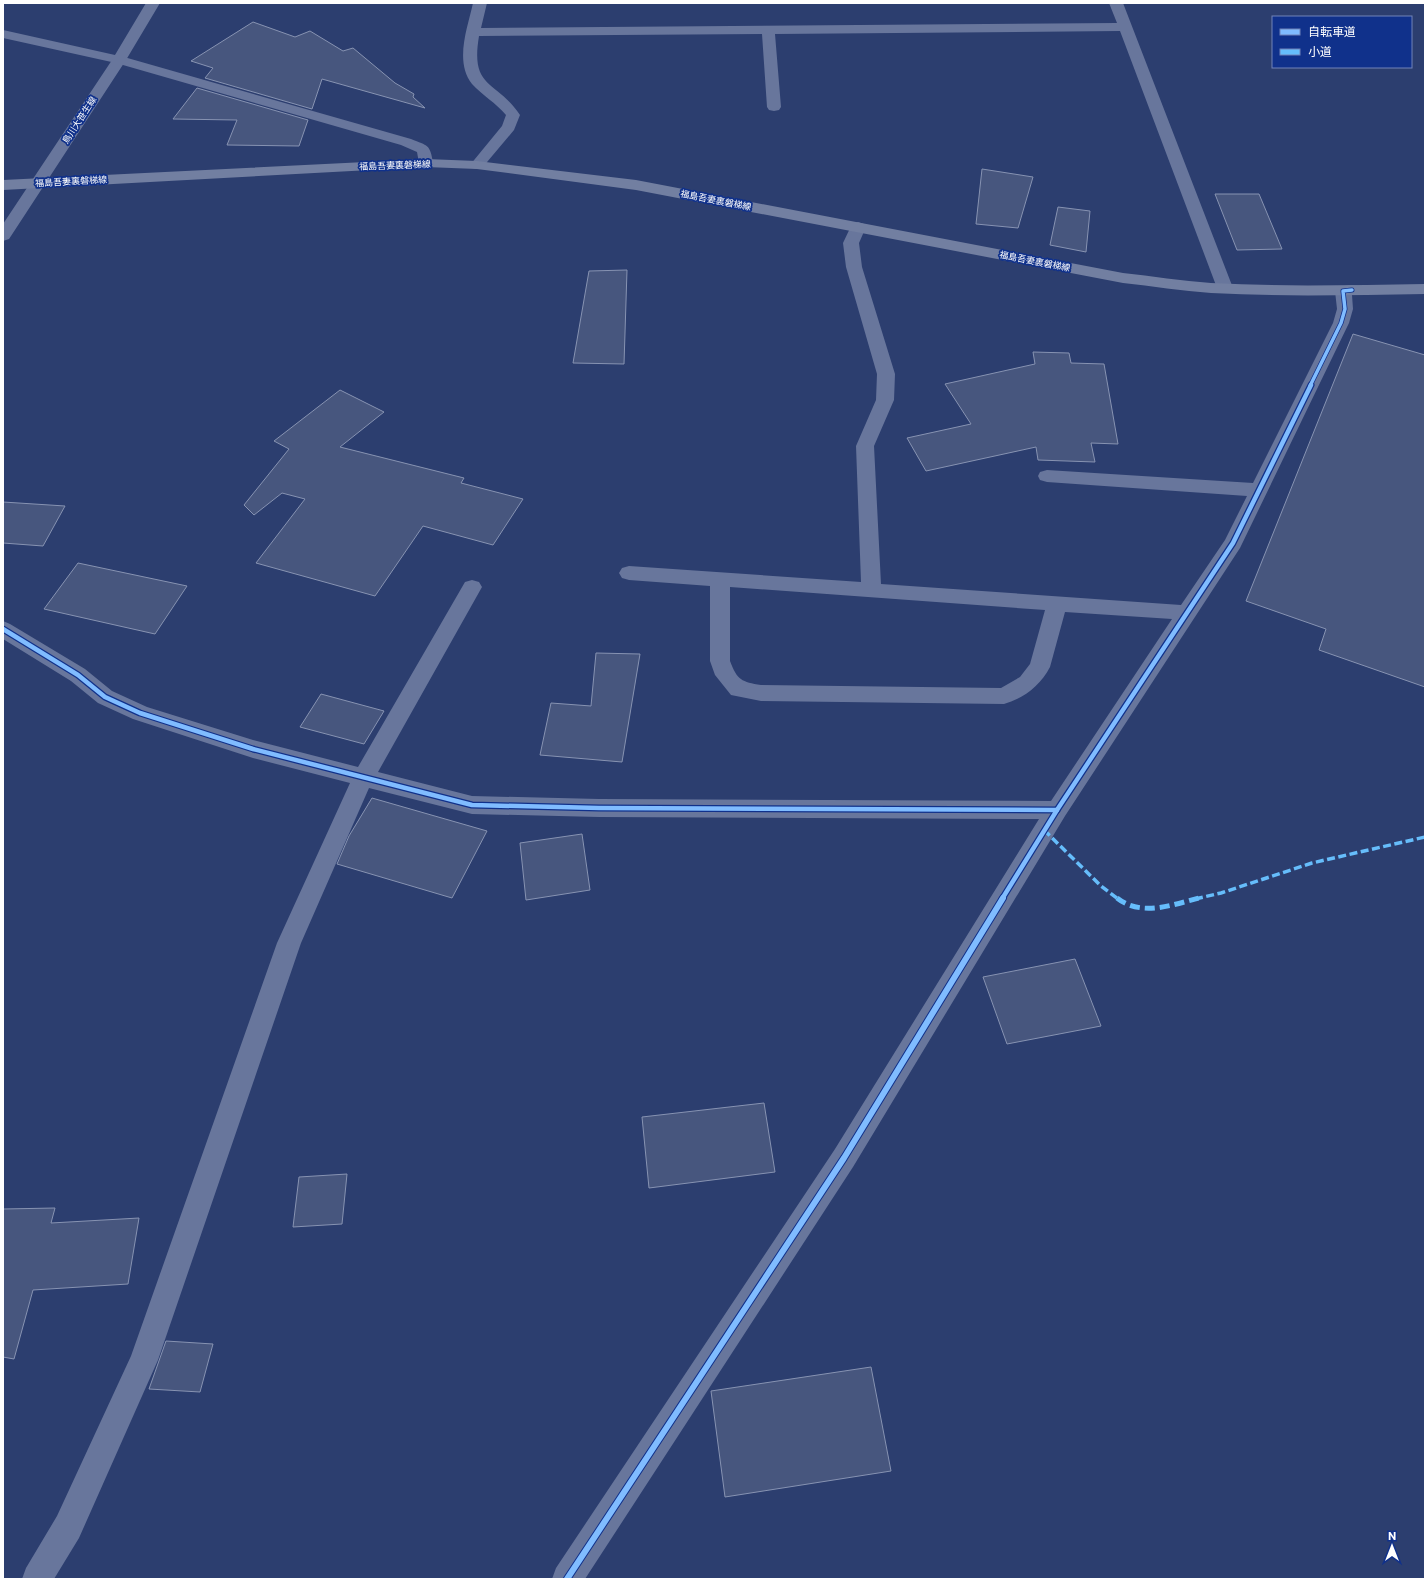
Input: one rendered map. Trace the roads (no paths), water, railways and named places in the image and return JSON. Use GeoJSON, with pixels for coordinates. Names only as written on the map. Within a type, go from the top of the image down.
{"type":"FeatureCollection","features":[{"type":"Feature","properties":{"kind":"main road","name":"福島吾妻裏磐梯線"},"geometry":{"type":"LineString","coordinates":[[3,185],[426,163],[477,165],[636,185],[1123,278],[1181,285],[1225,288],[1352,290],[1425,289]]}},
{"type":"Feature","properties":{"kind":"street","name":"鳥川大笹生線"},"geometry":{"type":"LineString","coordinates":[[3,236],[119,60],[152,3]]}},
{"type":"Feature","properties":{"kind":"street"},"geometry":{"type":"LineString","coordinates":[[477,165],[509,127],[513,115],[507,106],[476,80],[470,72],[470,56],[480,3]]}},
{"type":"Feature","properties":{"kind":"street"},"geometry":{"type":"LineString","coordinates":[[1116,3],[1225,288]]}},
{"type":"Feature","properties":{"kind":"street"},"geometry":{"type":"LineString","coordinates":[[474,32],[1125,27]]}},
{"type":"Feature","properties":{"kind":"street"},"geometry":{"type":"LineString","coordinates":[[768,30],[774,107]]}},
{"type":"Feature","properties":{"kind":"street"},"geometry":{"type":"LineString","coordinates":[[3,34],[119,60],[406,142],[424,150],[426,163]]}},
{"type":"Feature","properties":{"kind":"street"},"geometry":{"type":"LineString","coordinates":[[858,227],[851,244],[854,267],[886,374],[885,400],[865,446],[871,590]]}},
{"type":"Feature","properties":{"kind":"street"},"geometry":{"type":"LineString","coordinates":[[567,1579],[844,1158],[1057,810],[1233,543],[1341,323],[1345,310],[1343,291],[1352,290]]}},
{"type":"Feature","properties":{"kind":"street"},"geometry":{"type":"LineString","coordinates":[[1047,476],[1258,490]]}},
{"type":"Feature","properties":{"kind":"street"},"geometry":{"type":"LineString","coordinates":[[629,573],[1187,613]]}},
{"type":"Feature","properties":{"kind":"street"},"geometry":{"type":"LineString","coordinates":[[720,579],[720,661],[725,676],[738,689],[761,693],[1004,696],[1027,683],[1040,667],[1057,604]]}},
{"type":"Feature","properties":{"kind":"street"},"geometry":{"type":"LineString","coordinates":[[37,1579],[68,1527],[144,1360],[289,943],[364,776],[472,587]]}},
{"type":"Feature","properties":{"kind":"street"},"geometry":{"type":"LineString","coordinates":[[3,629],[78,675],[106,697],[140,713],[253,749],[472,804],[599,808],[1057,810]]}}]}
